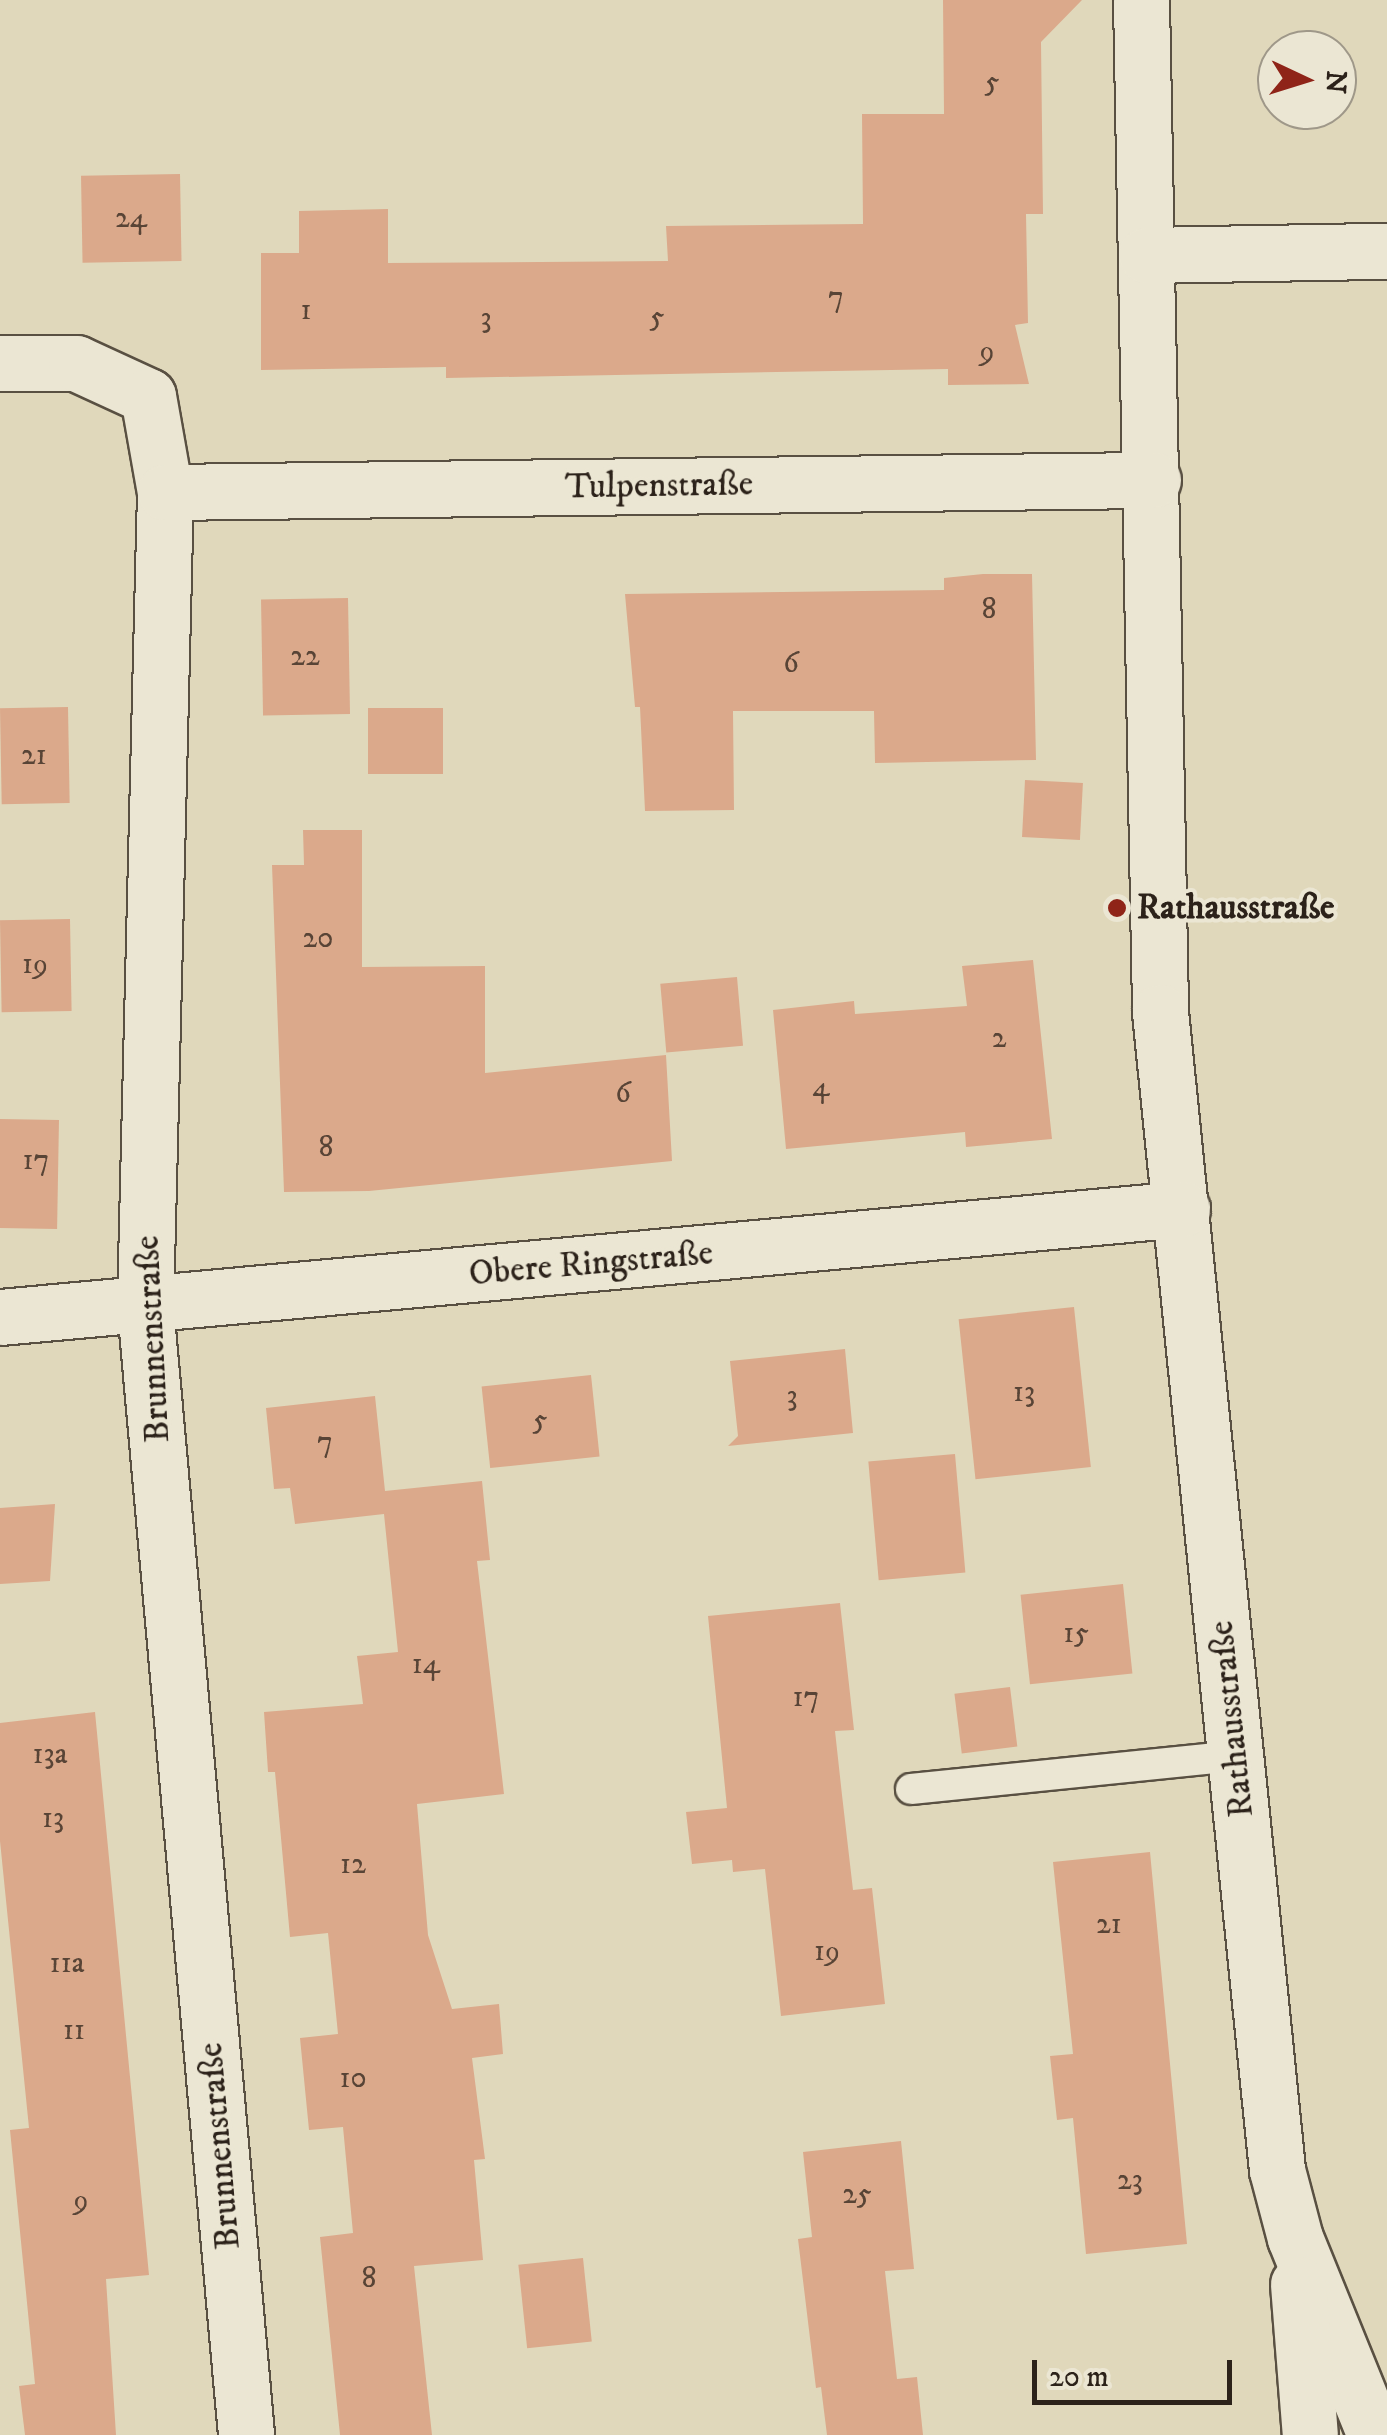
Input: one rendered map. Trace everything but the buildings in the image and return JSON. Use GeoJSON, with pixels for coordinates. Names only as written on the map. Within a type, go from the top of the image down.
{"type":"FeatureCollection","features":[{"type":"Feature","properties":{"kind":"street","name":"Rathausstraße"},"geometry":{"type":"LineString","coordinates":[[1141,0],[1160,1012],[1278,2170],[1295,2238],[1374,2435]]}},
{"type":"Feature","properties":{"kind":"street"},"geometry":{"type":"LineString","coordinates":[[1146,256],[1387,251]]}},
{"type":"Feature","properties":{"kind":"street","name":"Brunnenstraße"},"geometry":{"type":"LineString","coordinates":[[0,364],[76,362],[148,396],[165,492],[144,1306],[246,2435]]}},
{"type":"Feature","properties":{"kind":"street","name":"Tulpenstraße"},"geometry":{"type":"LineString","coordinates":[[165,492],[1153,480]]}},
{"type":"Feature","properties":{"kind":"street","name":"Obere Ringstraße"},"geometry":{"type":"LineString","coordinates":[[0,1317],[1182,1209]]}},
{"type":"Feature","properties":{"kind":"street","name":"Rathausstraße"},"geometry":{"type":"LineString","coordinates":[[1295,2238],[1310,2435]]}},
{"type":"Feature","properties":{"kind":"lane"},"geometry":{"type":"LineString","coordinates":[[911,1789],[1236,1756]]}},
{"type":"Feature","properties":{"kind":"place","name":"Rathausstraße"},"geometry":{"type":"Point","coordinates":[1117,908]}}]}
